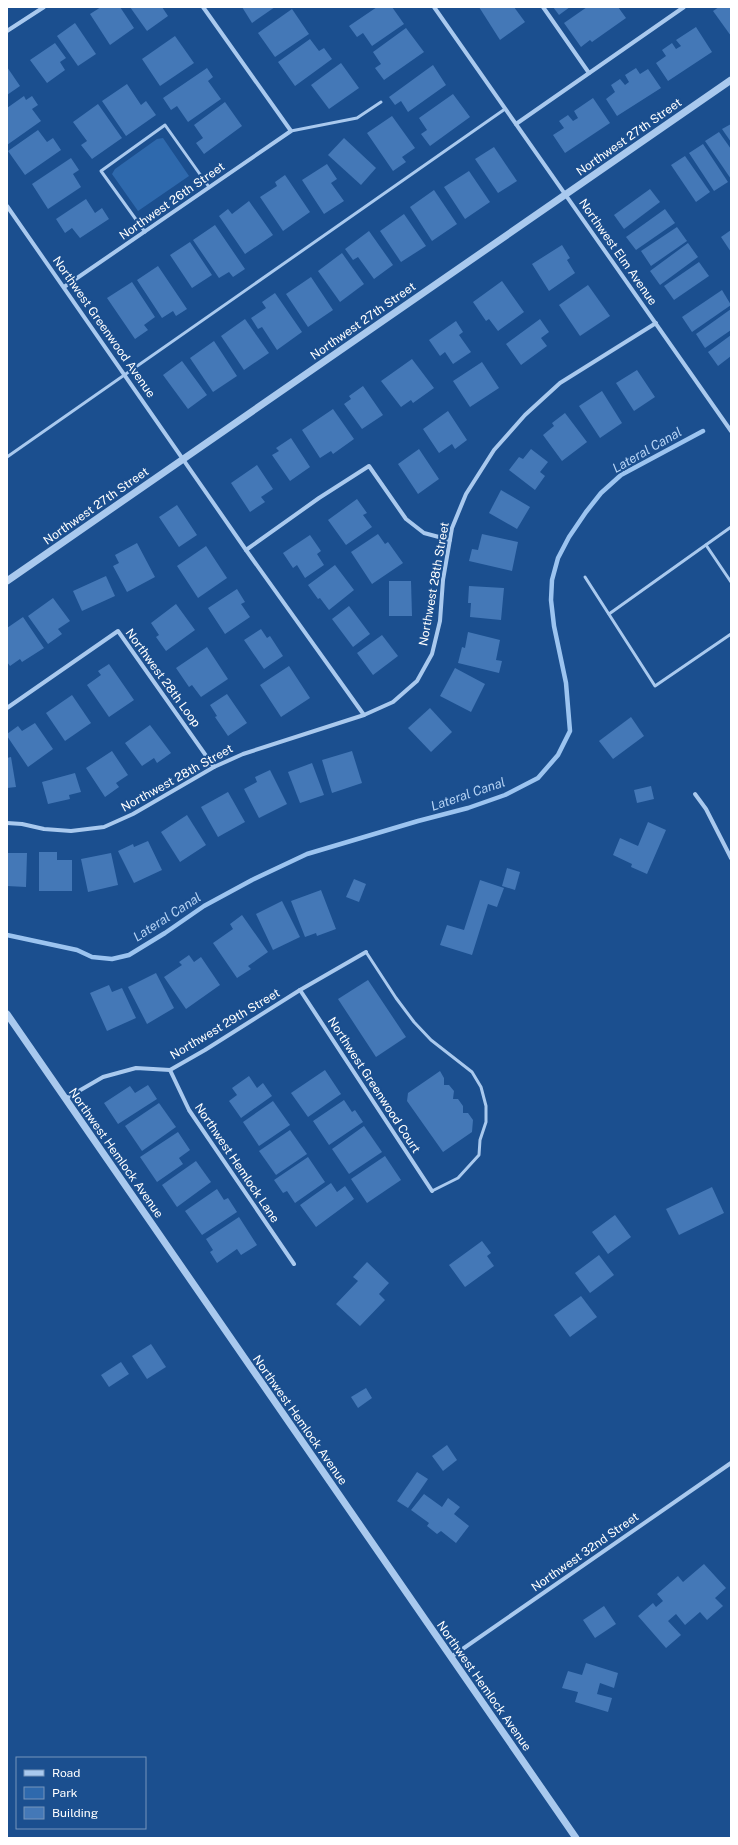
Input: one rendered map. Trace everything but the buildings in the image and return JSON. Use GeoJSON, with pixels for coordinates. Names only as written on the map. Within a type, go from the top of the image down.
{"type":"FeatureCollection","features":[{"type":"Feature","properties":{"kind":"street"},"geometry":{"type":"LineString","coordinates":[[7,31],[44,7]]}},
{"type":"Feature","properties":{"kind":"street"},"geometry":{"type":"LineString","coordinates":[[203,7],[291,131]]}},
{"type":"Feature","properties":{"kind":"street","name":"Northwest Elm Avenue"},"geometry":{"type":"LineString","coordinates":[[434,7],[731,431]]}},
{"type":"Feature","properties":{"kind":"street"},"geometry":{"type":"LineString","coordinates":[[543,7],[589,73]]}},
{"type":"Feature","properties":{"kind":"street"},"geometry":{"type":"LineString","coordinates":[[516,124],[684,7]]}},
{"type":"Feature","properties":{"kind":"street","name":"Northwest 27th Street"},"geometry":{"type":"LineString","coordinates":[[7,581],[731,80]]}},
{"type":"Feature","properties":{"kind":"street","name":"Northwest 26th Street"},"geometry":{"type":"LineString","coordinates":[[64,287],[291,131]]}},
{"type":"Feature","properties":{"kind":"street","name":"Northwest Greenwood Avenue"},"geometry":{"type":"LineString","coordinates":[[7,206],[246,550],[364,715]]}},
{"type":"Feature","properties":{"kind":"street","name":"Northwest 28th Street"},"geometry":{"type":"LineString","coordinates":[[7,823],[22,824],[44,829],[71,831],[104,827],[133,814],[214,767],[243,754],[364,715],[394,702],[416,681],[432,654],[440,622],[443,580],[452,528],[466,494],[494,450],[525,415],[560,383],[656,323]]}},
{"type":"Feature","properties":{"kind":"street"},"geometry":{"type":"LineString","coordinates":[[246,550],[319,498],[368,466],[406,519],[424,533],[450,540]]}},
{"type":"Feature","properties":{"kind":"street","name":"Northwest 28th Loop"},"geometry":{"type":"LineString","coordinates":[[7,708],[118,631],[214,767]]}},
{"type":"Feature","properties":{"kind":"street"},"geometry":{"type":"LineString","coordinates":[[696,794],[706,809],[731,858]]}},
{"type":"Feature","properties":{"kind":"street","name":"Northwest 29th Street"},"geometry":{"type":"LineString","coordinates":[[65,1099],[103,1077],[136,1068],[170,1070],[205,1050],[300,990],[366,952]]}},
{"type":"Feature","properties":{"kind":"street","name":"Northwest Greenwood Court"},"geometry":{"type":"LineString","coordinates":[[300,990],[432,1191]]}},
{"type":"Feature","properties":{"kind":"street","name":"Northwest Hemlock Avenue"},"geometry":{"type":"LineString","coordinates":[[7,1014],[576,1838]]}},
{"type":"Feature","properties":{"kind":"street","name":"Northwest Hemlock Lane"},"geometry":{"type":"LineString","coordinates":[[170,1070],[189,1110],[294,1264]]}},
{"type":"Feature","properties":{"kind":"street","name":"Northwest 32nd Street"},"geometry":{"type":"LineString","coordinates":[[451,1657],[731,1463]]}},
{"type":"Feature","properties":{"kind":"lane"},"geometry":{"type":"LineString","coordinates":[[291,131],[357,118],[381,102]]}},
{"type":"Feature","properties":{"kind":"lane"},"geometry":{"type":"LineString","coordinates":[[7,457],[505,109]]}},
{"type":"Feature","properties":{"kind":"lane"},"geometry":{"type":"LineString","coordinates":[[145,232],[101,171],[165,125],[209,187]]}},
{"type":"Feature","properties":{"kind":"lane"},"geometry":{"type":"LineString","coordinates":[[609,614],[731,527]]}},
{"type":"Feature","properties":{"kind":"lane"},"geometry":{"type":"LineString","coordinates":[[706,546],[731,582]]}},
{"type":"Feature","properties":{"kind":"lane"},"geometry":{"type":"LineString","coordinates":[[585,577],[655,686],[731,634]]}},
{"type":"Feature","properties":{"kind":"lane"},"geometry":{"type":"LineString","coordinates":[[366,952],[396,998],[414,1022],[431,1040],[472,1072],[481,1087],[486,1106],[486,1122],[480,1140],[479,1154],[458,1178],[432,1191]]}},
{"type":"Feature","properties":{"kind":"green space"},"geometry":{"type":"Polygon","coordinates":[[[163,138],[189,176],[138,211],[112,174],[115,169],[157,139],[163,138]]]}},
{"type":"Feature","properties":{"kind":"waterway","name":"Lateral Canal"},"geometry":{"type":"LineString","coordinates":[[7,935],[77,950],[92,957],[112,959],[129,955],[165,933],[204,906],[252,880],[307,854],[418,821],[468,808],[505,795],[538,778],[558,755],[570,731],[566,683],[554,626],[551,600],[552,580],[558,558],[569,537],[586,512],[601,493],[621,475],[703,431]]}}]}
